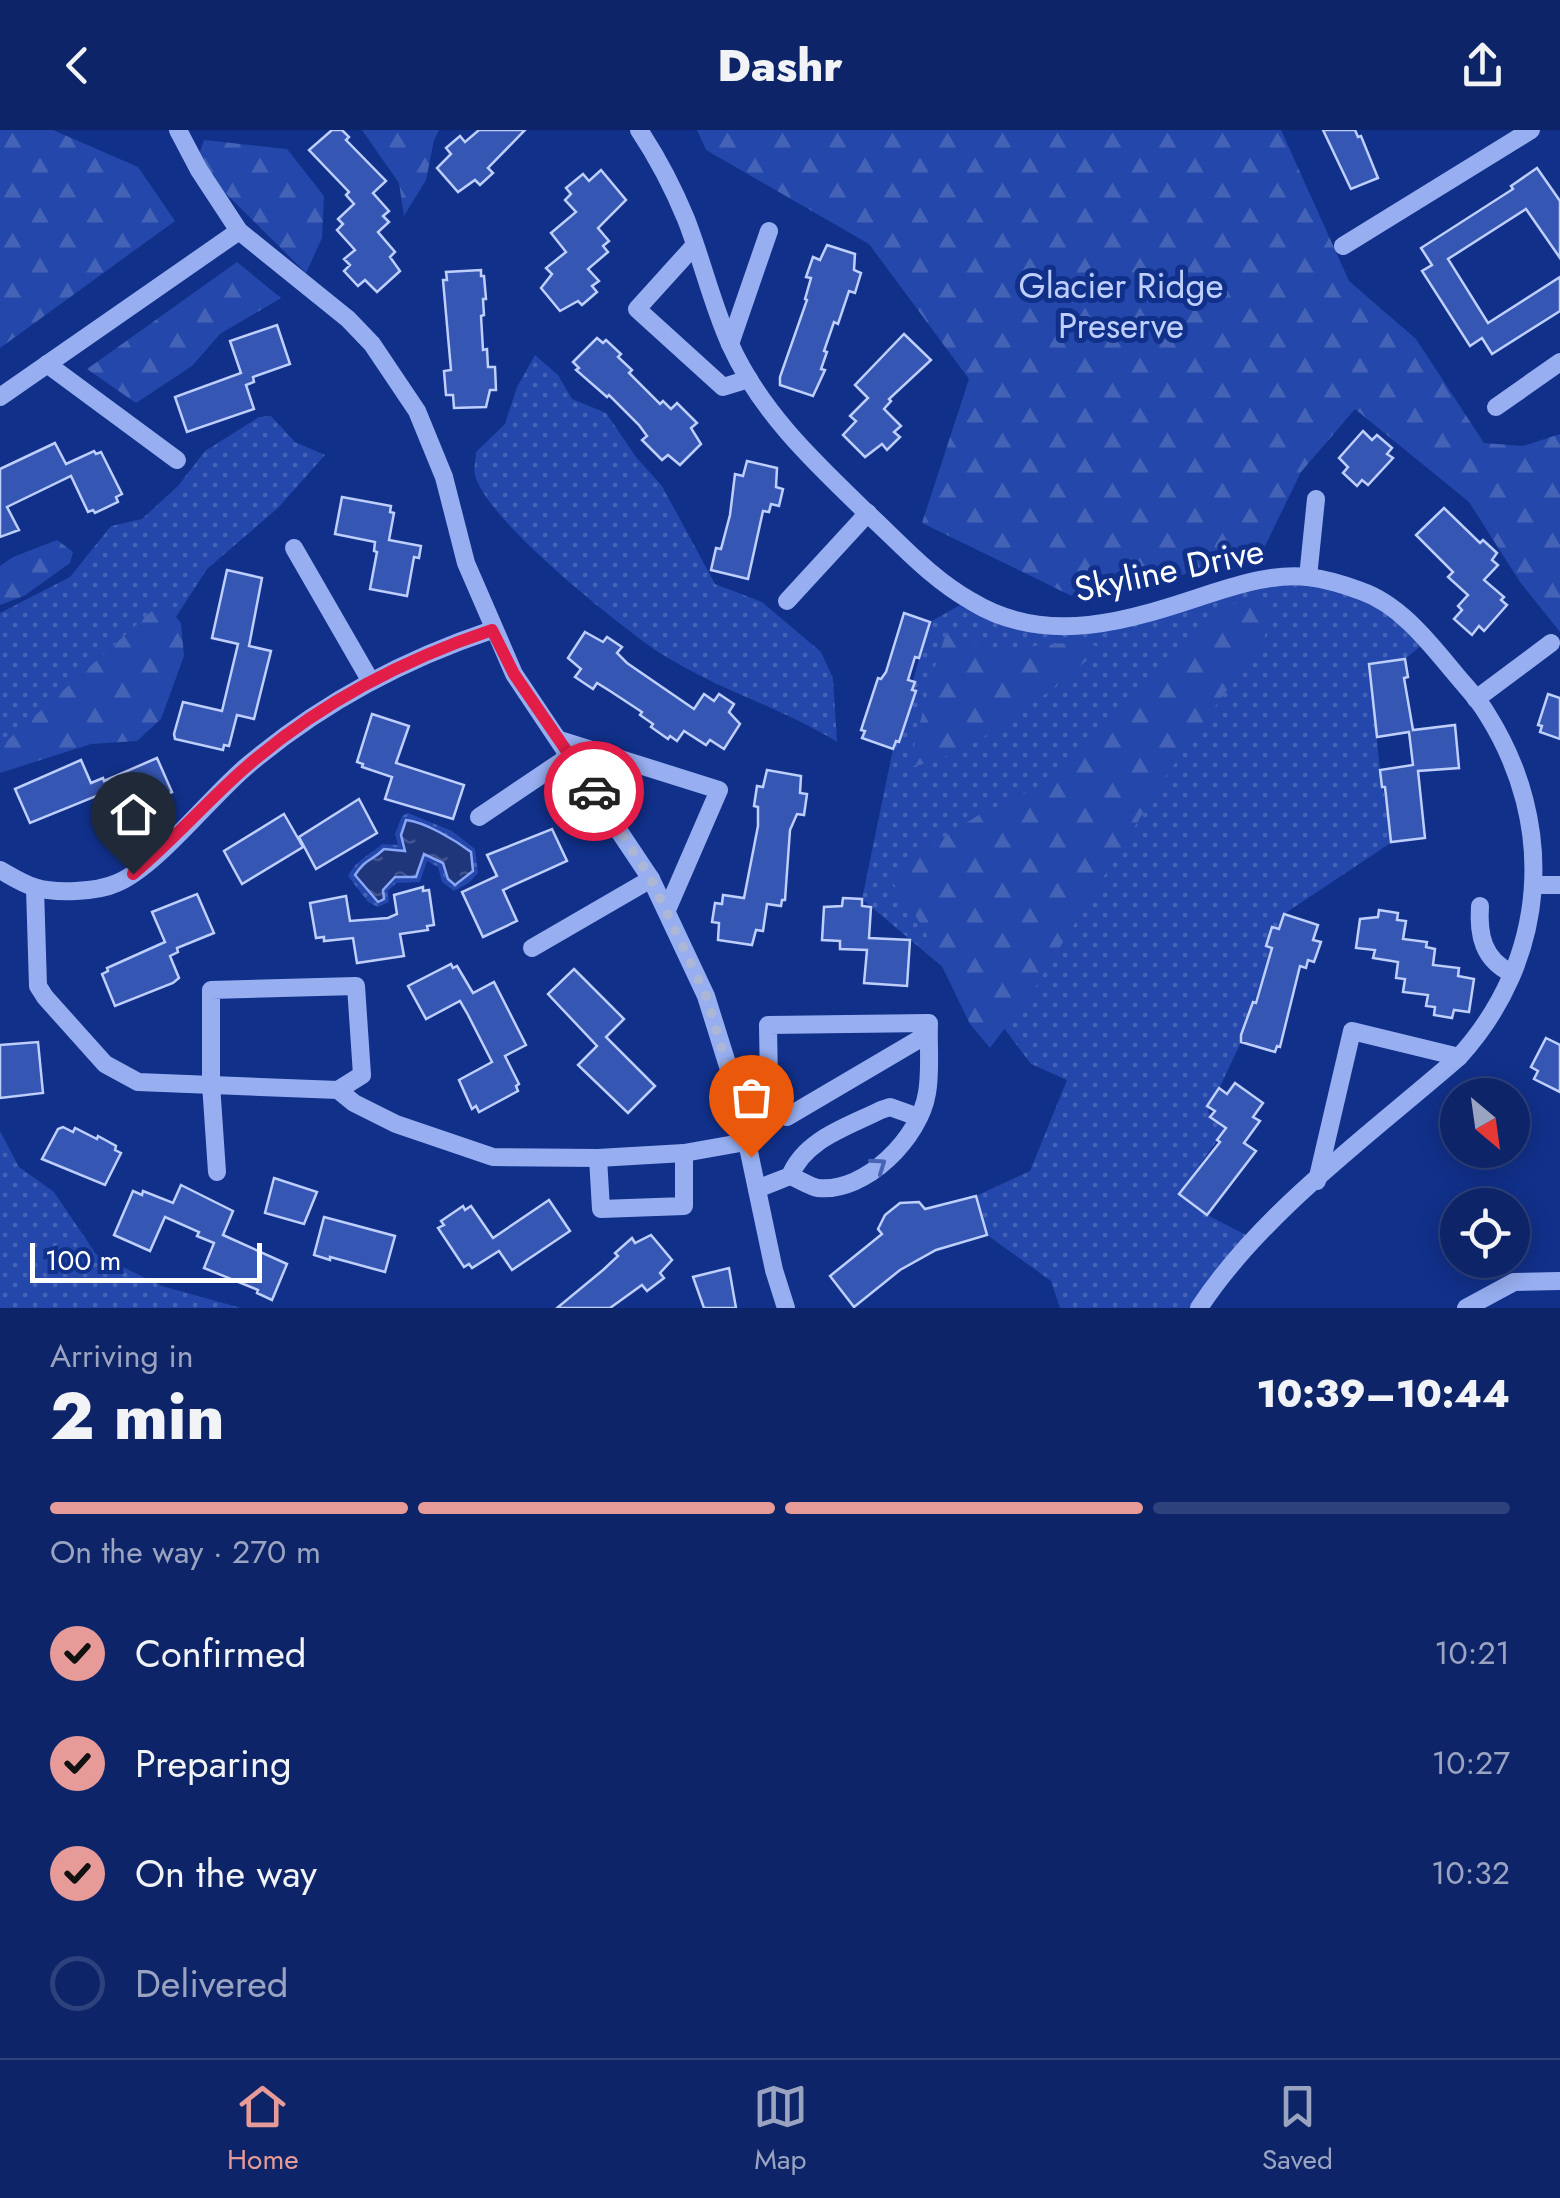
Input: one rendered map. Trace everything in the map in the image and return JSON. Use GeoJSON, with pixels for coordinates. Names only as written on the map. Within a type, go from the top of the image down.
{"type":"FeatureCollection","features":[{"type":"Feature","properties":{"kind":"street"},"geometry":{"type":"LineString","coordinates":[[178,130],[239,230],[348,319],[372,344],[418,411],[444,478],[466,563],[492,630],[514,674],[651,879],[706,996],[736,1095],[786,1308]]}},
{"type":"Feature","properties":{"kind":"street","name":"Skyline Drive"},"geometry":{"type":"LineString","coordinates":[[639,130],[686,220],[730,344],[749,379],[774,416],[816,465],[926,572],[974,604],[1006,618],[1049,627],[1094,626],[1146,615],[1233,587],[1276,578],[1308,577],[1363,591],[1393,609],[1428,640],[1487,714],[1525,797],[1534,834],[1534,885],[1524,941],[1487,1026],[1459,1057],[1254,1239],[1199,1308]]}},
{"type":"Feature","properties":{"kind":"street"},"geometry":{"type":"LineString","coordinates":[[1343,246],[1532,130]]}},
{"type":"Feature","properties":{"kind":"street"},"geometry":{"type":"LineString","coordinates":[[0,397],[239,230]]}},
{"type":"Feature","properties":{"kind":"street"},"geometry":{"type":"LineString","coordinates":[[730,344],[769,230]]}},
{"type":"Feature","properties":{"kind":"street"},"geometry":{"type":"LineString","coordinates":[[694,246],[637,309],[723,387],[749,379]]}},
{"type":"Feature","properties":{"kind":"street"},"geometry":{"type":"LineString","coordinates":[[1496,407],[1560,362]]}},
{"type":"Feature","properties":{"kind":"street"},"geometry":{"type":"LineString","coordinates":[[47,364],[177,460]]}},
{"type":"Feature","properties":{"kind":"street"},"geometry":{"type":"LineString","coordinates":[[1308,577],[1316,499]]}},
{"type":"Feature","properties":{"kind":"street"},"geometry":{"type":"LineString","coordinates":[[787,601],[868,513]]}},
{"type":"Feature","properties":{"kind":"street"},"geometry":{"type":"LineString","coordinates":[[294,548],[370,680]]}},
{"type":"Feature","properties":{"kind":"street"},"geometry":{"type":"LineString","coordinates":[[0,870],[36,888],[101,888],[133,874],[250,764],[340,698],[442,647],[492,630]]}},
{"type":"Feature","properties":{"kind":"street"},"geometry":{"type":"LineString","coordinates":[[1476,699],[1550,643]]}},
{"type":"Feature","properties":{"kind":"street"},"geometry":{"type":"LineString","coordinates":[[480,816],[566,748]]}},
{"type":"Feature","properties":{"kind":"street"},"geometry":{"type":"LineString","coordinates":[[566,748],[719,790],[666,910]]}},
{"type":"Feature","properties":{"kind":"street"},"geometry":{"type":"LineString","coordinates":[[532,948],[651,879]]}},
{"type":"Feature","properties":{"kind":"street"},"geometry":{"type":"LineString","coordinates":[[1534,885],[1560,885]]}},
{"type":"Feature","properties":{"kind":"street"},"geometry":{"type":"LineString","coordinates":[[36,888],[38,986],[93,1051],[120,1075],[138,1082],[338,1090],[396,1124],[493,1157],[598,1158],[684,1153],[746,1142]]}},
{"type":"Feature","properties":{"kind":"street"},"geometry":{"type":"LineString","coordinates":[[1480,906],[1478,929],[1489,957],[1512,973]]}},
{"type":"Feature","properties":{"kind":"street"},"geometry":{"type":"LineString","coordinates":[[217,1172],[211,1084],[211,990],[356,986],[362,1075],[338,1090]]}},
{"type":"Feature","properties":{"kind":"street"},"geometry":{"type":"LineString","coordinates":[[790,1176],[814,1188],[851,1181],[890,1159],[905,1142],[927,1094],[928,1034],[928,1023],[768,1024],[769,1085],[787,1118],[928,1034]]}},
{"type":"Feature","properties":{"kind":"street"},"geometry":{"type":"LineString","coordinates":[[1316,1181],[1352,1031],[1459,1057]]}},
{"type":"Feature","properties":{"kind":"street"},"geometry":{"type":"LineString","coordinates":[[736,1095],[769,1085]]}},
{"type":"Feature","properties":{"kind":"street"},"geometry":{"type":"LineString","coordinates":[[757,1188],[790,1176],[808,1147],[881,1110],[890,1107],[918,1118]]}},
{"type":"Feature","properties":{"kind":"street"},"geometry":{"type":"LineString","coordinates":[[598,1158],[600,1209],[684,1206],[684,1153]]}},
{"type":"Feature","properties":{"kind":"street"},"geometry":{"type":"LineString","coordinates":[[1466,1308],[1514,1282],[1560,1280]]}},
{"type":"Feature","properties":{"kind":"green space"},"geometry":{"type":"Polygon","coordinates":[[[0,130],[53,130],[138,167],[175,221],[0,348],[0,130]]]}},
{"type":"Feature","properties":{"kind":"green space"},"geometry":{"type":"Polygon","coordinates":[[[362,130],[439,130],[426,180],[404,216],[399,183],[362,130]]]}},
{"type":"Feature","properties":{"kind":"green space","name":"Glacier Ridge Preserve"},"geometry":{"type":"Polygon","coordinates":[[[697,130],[1281,130],[1349,281],[1416,339],[1484,443],[1523,446],[1560,434],[1560,632],[1520,582],[1469,502],[1355,409],[1301,472],[1263,550],[1088,604],[922,523],[969,379],[869,244],[706,150],[697,130]]]}},
{"type":"Feature","properties":{"kind":"green space"},"geometry":{"type":"Polygon","coordinates":[[[204,140],[287,149],[324,196],[322,238],[306,273],[196,164],[204,140]]]}},
{"type":"Feature","properties":{"kind":"green space"},"geometry":{"type":"Polygon","coordinates":[[[237,262],[281,298],[220,334],[192,366],[136,403],[87,369],[237,262]]]}},
{"type":"Feature","properties":{"kind":"green space"},"geometry":{"type":"Polygon","coordinates":[[[535,355],[558,375],[572,399],[606,413],[662,486],[715,584],[762,602],[821,652],[833,678],[837,742],[660,653],[557,571],[484,494],[474,473],[476,452],[505,424],[517,387],[535,355]]]}},
{"type":"Feature","properties":{"kind":"green space"},"geometry":{"type":"Polygon","coordinates":[[[271,416],[295,442],[325,455],[278,508],[207,569],[128,691],[0,761],[0,613],[70,577],[111,526],[142,519],[178,486],[205,451],[259,417],[271,416]]]}},
{"type":"Feature","properties":{"kind":"green space"},"geometry":{"type":"Polygon","coordinates":[[[57,540],[73,552],[70,563],[24,596],[0,605],[0,566],[57,540]]]}},
{"type":"Feature","properties":{"kind":"green space"},"geometry":{"type":"Polygon","coordinates":[[[1276,578],[1363,591],[1428,640],[1405,659],[1369,665],[1392,842],[1284,914],[1241,1042],[1207,1105],[1210,1117],[1226,1128],[1179,1194],[1207,1215],[1254,1239],[1199,1308],[1060,1308],[1051,1281],[987,1235],[976,1196],[1030,1171],[1067,1080],[1031,1064],[984,1002],[862,899],[893,749],[930,622],[969,600],[1006,618],[1094,626],[1276,578]]]}},
{"type":"Feature","properties":{"kind":"green space"},"geometry":{"type":"Polygon","coordinates":[[[1271,599],[1265,636],[1166,776],[1034,989],[990,1048],[970,1024],[923,927],[889,877],[977,816],[1041,786],[1231,604],[1271,599]]]}},
{"type":"Feature","properties":{"kind":"green space"},"geometry":{"type":"Polygon","coordinates":[[[163,601],[181,623],[184,656],[161,719],[137,741],[91,744],[0,773],[0,747],[163,601]]]}},
{"type":"Feature","properties":{"kind":"green space"},"geometry":{"type":"Polygon","coordinates":[[[947,631],[991,650],[1086,641],[1101,649],[986,736],[960,750],[909,767],[947,631]]]}},
{"type":"Feature","properties":{"kind":"green space"},"geometry":{"type":"Polygon","coordinates":[[[408,813],[452,831],[475,849],[478,873],[454,891],[442,882],[438,867],[427,861],[420,882],[396,883],[388,891],[389,902],[378,907],[368,902],[348,876],[382,844],[398,845],[395,834],[402,816],[408,813]]]}},
{"type":"Feature","properties":{"kind":"green space"},"geometry":{"type":"Polygon","coordinates":[[[0,1131],[19,1167],[54,1192],[96,1254],[162,1286],[241,1308],[0,1308],[0,1131]]]}},
{"type":"Feature","properties":{"kind":"water"},"geometry":{"type":"Polygon","coordinates":[[[406,820],[431,828],[471,852],[473,871],[455,885],[448,879],[443,863],[424,854],[416,877],[395,877],[383,890],[384,899],[378,902],[355,875],[384,849],[405,851],[401,835],[406,820]]]}},
{"type":"Feature","properties":{"kind":"building"},"geometry":{"type":"Polygon","coordinates":[[[332,130],[342,130],[349,137],[346,140],[386,181],[373,193],[389,211],[383,216],[389,222],[378,232],[395,252],[390,257],[400,271],[377,292],[365,280],[358,286],[344,271],[350,265],[344,259],[355,250],[337,230],[343,224],[338,219],[354,204],[346,195],[349,192],[309,150],[332,130]]]}},
{"type":"Feature","properties":{"kind":"building"},"geometry":{"type":"Polygon","coordinates":[[[479,130],[525,130],[488,168],[493,173],[480,185],[475,180],[458,192],[437,168],[451,154],[446,148],[460,136],[465,142],[479,130]]]}},
{"type":"Feature","properties":{"kind":"building"},"geometry":{"type":"Polygon","coordinates":[[[1323,130],[1355,130],[1378,178],[1351,189],[1323,130]]]}},
{"type":"Feature","properties":{"kind":"building"},"geometry":{"type":"Polygon","coordinates":[[[1537,168],[1560,201],[1560,258],[1526,209],[1448,259],[1488,323],[1560,277],[1560,311],[1492,354],[1482,338],[1470,346],[1422,271],[1432,265],[1421,248],[1513,189],[1511,186],[1537,168]]]}},
{"type":"Feature","properties":{"kind":"building"},"geometry":{"type":"Polygon","coordinates":[[[601,170],[626,200],[598,228],[609,241],[603,246],[608,252],[588,269],[599,281],[592,286],[597,292],[582,305],[578,301],[560,311],[541,288],[552,274],[546,268],[566,252],[551,233],[576,212],[565,200],[571,194],[566,188],[583,174],[589,181],[601,170]]]}},
{"type":"Feature","properties":{"kind":"building"},"geometry":{"type":"Polygon","coordinates":[[[827,245],[855,254],[854,270],[861,273],[855,293],[849,291],[838,324],[834,322],[824,351],[827,352],[821,369],[825,370],[813,396],[780,385],[780,377],[807,300],[811,278],[806,277],[813,257],[820,260],[827,245]]]}},
{"type":"Feature","properties":{"kind":"building"},"geometry":{"type":"Polygon","coordinates":[[[481,270],[486,299],[481,316],[483,350],[487,349],[488,367],[495,367],[496,390],[490,390],[486,407],[454,408],[453,395],[446,395],[444,371],[451,370],[443,280],[447,280],[446,272],[481,270]]]}},
{"type":"Feature","properties":{"kind":"building"},"geometry":{"type":"Polygon","coordinates":[[[277,325],[290,364],[253,377],[254,382],[246,385],[254,409],[187,432],[175,397],[241,373],[230,341],[277,325]]]}},
{"type":"Feature","properties":{"kind":"building"},"geometry":{"type":"Polygon","coordinates":[[[904,334],[931,360],[889,399],[884,409],[901,426],[894,432],[900,437],[887,450],[882,444],[865,457],[843,435],[856,421],[850,416],[868,398],[855,385],[904,334]]]}},
{"type":"Feature","properties":{"kind":"building"},"geometry":{"type":"Polygon","coordinates":[[[597,338],[603,343],[606,340],[621,354],[618,357],[632,370],[629,373],[660,404],[663,401],[671,409],[677,403],[697,423],[691,428],[701,444],[680,465],[668,455],[662,460],[642,440],[647,436],[639,425],[576,370],[579,368],[573,362],[597,338]]]}},
{"type":"Feature","properties":{"kind":"building"},"geometry":{"type":"Polygon","coordinates":[[[1363,431],[1372,440],[1377,435],[1392,448],[1387,454],[1393,458],[1368,485],[1362,480],[1357,486],[1343,473],[1348,467],[1339,458],[1363,431]]]}},
{"type":"Feature","properties":{"kind":"building"},"geometry":{"type":"Polygon","coordinates":[[[55,443],[66,464],[94,451],[101,452],[122,494],[116,497],[118,502],[95,513],[88,512],[71,476],[7,507],[19,530],[0,537],[0,469],[55,443]]]}},
{"type":"Feature","properties":{"kind":"building"},"geometry":{"type":"Polygon","coordinates":[[[747,461],[777,468],[776,487],[783,489],[779,506],[771,504],[769,512],[763,511],[748,579],[711,570],[730,515],[735,474],[743,476],[747,461]]]}},
{"type":"Feature","properties":{"kind":"building"},"geometry":{"type":"Polygon","coordinates":[[[342,497],[391,506],[390,512],[394,513],[389,540],[421,546],[419,558],[414,557],[407,596],[370,589],[377,552],[375,542],[335,534],[342,497]]]}},
{"type":"Feature","properties":{"kind":"building"},"geometry":{"type":"Polygon","coordinates":[[[1444,508],[1480,543],[1483,540],[1497,553],[1492,560],[1498,565],[1484,580],[1504,597],[1501,600],[1507,605],[1484,631],[1479,626],[1472,635],[1454,619],[1462,610],[1458,606],[1468,595],[1448,577],[1453,572],[1416,535],[1444,508]]]}},
{"type":"Feature","properties":{"kind":"building"},"geometry":{"type":"Polygon","coordinates":[[[227,570],[262,578],[249,646],[271,651],[254,719],[237,715],[229,746],[224,745],[223,750],[175,739],[174,734],[183,702],[222,711],[238,644],[212,638],[227,570]]]}},
{"type":"Feature","properties":{"kind":"building"},"geometry":{"type":"Polygon","coordinates":[[[904,613],[930,622],[908,680],[915,682],[912,690],[916,691],[893,749],[862,738],[865,731],[861,730],[878,678],[886,672],[904,613]]]}},
{"type":"Feature","properties":{"kind":"building"},"geometry":{"type":"Polygon","coordinates":[[[585,632],[603,642],[607,637],[622,647],[617,653],[627,663],[694,709],[704,694],[714,701],[719,694],[734,704],[729,712],[740,724],[724,749],[710,740],[706,745],[684,731],[677,741],[670,736],[668,739],[651,727],[653,724],[640,715],[642,712],[597,683],[593,689],[575,677],[581,669],[568,658],[585,632]]]}},
{"type":"Feature","properties":{"kind":"building"},"geometry":{"type":"Polygon","coordinates":[[[1405,659],[1408,677],[1404,678],[1413,730],[1455,725],[1459,768],[1418,771],[1425,838],[1391,842],[1380,770],[1413,765],[1409,732],[1377,737],[1369,664],[1405,659]]]}},
{"type":"Feature","properties":{"kind":"building"},"geometry":{"type":"Polygon","coordinates":[[[1548,694],[1560,698],[1560,739],[1540,732],[1542,726],[1538,725],[1548,694]]]}},
{"type":"Feature","properties":{"kind":"building"},"geometry":{"type":"Polygon","coordinates":[[[372,714],[409,726],[396,763],[464,785],[453,819],[385,799],[392,777],[357,762],[372,714]]]}},
{"type":"Feature","properties":{"kind":"building"},"geometry":{"type":"Polygon","coordinates":[[[157,758],[172,792],[107,820],[96,796],[30,823],[15,789],[81,760],[91,783],[157,758]]]}},
{"type":"Feature","properties":{"kind":"building"},"geometry":{"type":"Polygon","coordinates":[[[767,770],[801,776],[800,793],[807,794],[804,815],[797,814],[790,830],[785,900],[781,906],[767,904],[763,931],[756,930],[752,945],[718,940],[719,923],[712,922],[715,903],[722,904],[723,895],[744,898],[758,826],[758,807],[754,806],[757,786],[763,787],[767,770]]]}},
{"type":"Feature","properties":{"kind":"building"},"geometry":{"type":"Polygon","coordinates":[[[359,799],[377,833],[316,869],[299,837],[359,799]]]}},
{"type":"Feature","properties":{"kind":"building"},"geometry":{"type":"Polygon","coordinates":[[[284,814],[303,847],[242,884],[224,851],[284,814]]]}},
{"type":"Feature","properties":{"kind":"building"},"geometry":{"type":"Polygon","coordinates":[[[552,829],[567,861],[503,890],[517,921],[483,937],[462,892],[497,876],[487,855],[552,829]]]}},
{"type":"Feature","properties":{"kind":"building"},"geometry":{"type":"Polygon","coordinates":[[[423,887],[423,891],[429,890],[434,925],[427,926],[428,930],[400,934],[404,956],[357,963],[353,938],[316,938],[310,903],[346,896],[350,921],[388,918],[397,914],[394,895],[423,887]]]}},
{"type":"Feature","properties":{"kind":"building"},"geometry":{"type":"Polygon","coordinates":[[[197,894],[214,933],[177,948],[178,952],[170,956],[179,978],[173,983],[115,1006],[102,974],[107,968],[165,942],[152,912],[197,894]]]}},
{"type":"Feature","properties":{"kind":"building"},"geometry":{"type":"Polygon","coordinates":[[[843,898],[862,899],[862,906],[871,907],[869,938],[910,940],[907,986],[864,983],[867,950],[840,949],[840,941],[822,940],[824,907],[842,906],[843,898]]]}},
{"type":"Feature","properties":{"kind":"building"},"geometry":{"type":"Polygon","coordinates":[[[1379,910],[1398,913],[1397,920],[1406,921],[1403,939],[1427,942],[1426,947],[1435,949],[1433,965],[1459,968],[1458,976],[1474,979],[1469,1012],[1454,1010],[1452,1018],[1434,1015],[1435,1007],[1426,1006],[1428,995],[1403,992],[1405,979],[1396,978],[1398,962],[1373,958],[1375,950],[1356,948],[1360,919],[1378,917],[1379,910]]]}},
{"type":"Feature","properties":{"kind":"building"},"geometry":{"type":"Polygon","coordinates":[[[1284,914],[1318,925],[1313,940],[1321,942],[1314,962],[1308,960],[1306,968],[1300,966],[1280,1047],[1275,1052],[1241,1042],[1241,1035],[1253,1002],[1256,1003],[1272,948],[1266,946],[1272,927],[1279,929],[1284,914]]]}},
{"type":"Feature","properties":{"kind":"building"},"geometry":{"type":"Polygon","coordinates":[[[451,964],[453,968],[457,966],[473,993],[494,982],[526,1045],[505,1056],[519,1084],[518,1091],[479,1112],[476,1106],[472,1109],[459,1080],[492,1062],[467,1013],[460,1001],[426,1019],[408,986],[451,964]]]}},
{"type":"Feature","properties":{"kind":"building"},"geometry":{"type":"Polygon","coordinates":[[[574,969],[624,1019],[606,1037],[655,1086],[628,1113],[578,1065],[597,1046],[548,994],[574,969]]]}},
{"type":"Feature","properties":{"kind":"building"},"geometry":{"type":"Polygon","coordinates":[[[1546,1038],[1560,1045],[1560,1092],[1534,1079],[1538,1071],[1531,1067],[1546,1038]]]}},
{"type":"Feature","properties":{"kind":"building"},"geometry":{"type":"Polygon","coordinates":[[[38,1042],[43,1093],[0,1098],[0,1045],[38,1042]]]}},
{"type":"Feature","properties":{"kind":"building"},"geometry":{"type":"Polygon","coordinates":[[[1235,1083],[1263,1103],[1253,1117],[1260,1121],[1244,1143],[1256,1151],[1207,1215],[1179,1194],[1220,1142],[1217,1140],[1226,1128],[1210,1117],[1215,1111],[1207,1106],[1219,1088],[1227,1094],[1235,1083]]]}},
{"type":"Feature","properties":{"kind":"building"},"geometry":{"type":"Polygon","coordinates":[[[75,1128],[97,1139],[98,1136],[116,1146],[115,1150],[121,1153],[105,1185],[42,1159],[58,1129],[73,1132],[75,1128]]]}},
{"type":"Feature","properties":{"kind":"building"},"geometry":{"type":"Polygon","coordinates":[[[274,1178],[317,1192],[304,1224],[265,1213],[274,1178]]]}},
{"type":"Feature","properties":{"kind":"building"},"geometry":{"type":"Polygon","coordinates":[[[181,1185],[233,1211],[223,1235],[287,1264],[272,1300],[257,1293],[258,1290],[204,1268],[214,1243],[165,1217],[150,1251],[114,1235],[133,1191],[173,1203],[181,1185]]]}},
{"type":"Feature","properties":{"kind":"building"},"geometry":{"type":"Polygon","coordinates":[[[976,1196],[987,1235],[936,1250],[900,1270],[854,1307],[830,1276],[882,1234],[878,1229],[885,1215],[900,1203],[919,1202],[925,1209],[976,1196]]]}},
{"type":"Feature","properties":{"kind":"building"},"geometry":{"type":"Polygon","coordinates":[[[549,1200],[570,1231],[512,1270],[499,1251],[472,1268],[469,1264],[464,1267],[438,1228],[444,1225],[441,1221],[463,1206],[465,1210],[471,1206],[493,1238],[549,1200]]]}},
{"type":"Feature","properties":{"kind":"building"},"geometry":{"type":"Polygon","coordinates":[[[324,1217],[395,1236],[385,1272],[314,1255],[324,1217]]]}},
{"type":"Feature","properties":{"kind":"building"},"geometry":{"type":"Polygon","coordinates":[[[651,1235],[672,1260],[660,1273],[664,1278],[647,1291],[642,1285],[610,1308],[557,1308],[618,1256],[615,1253],[632,1238],[635,1243],[651,1235]]]}},
{"type":"Feature","properties":{"kind":"building"},"geometry":{"type":"Polygon","coordinates":[[[729,1268],[736,1308],[704,1308],[693,1277],[729,1268]]]}},
{"type":"Feature","properties":{"kind":"way so far"},"geometry":{"type":"LineString","coordinates":[[594,791],[651,879],[706,996],[751,1157]]}},
{"type":"Feature","properties":{"kind":"route"},"geometry":{"type":"LineString","coordinates":[[133,874],[250,764],[340,698],[442,647],[492,630],[514,674],[594,791]]}}]}
